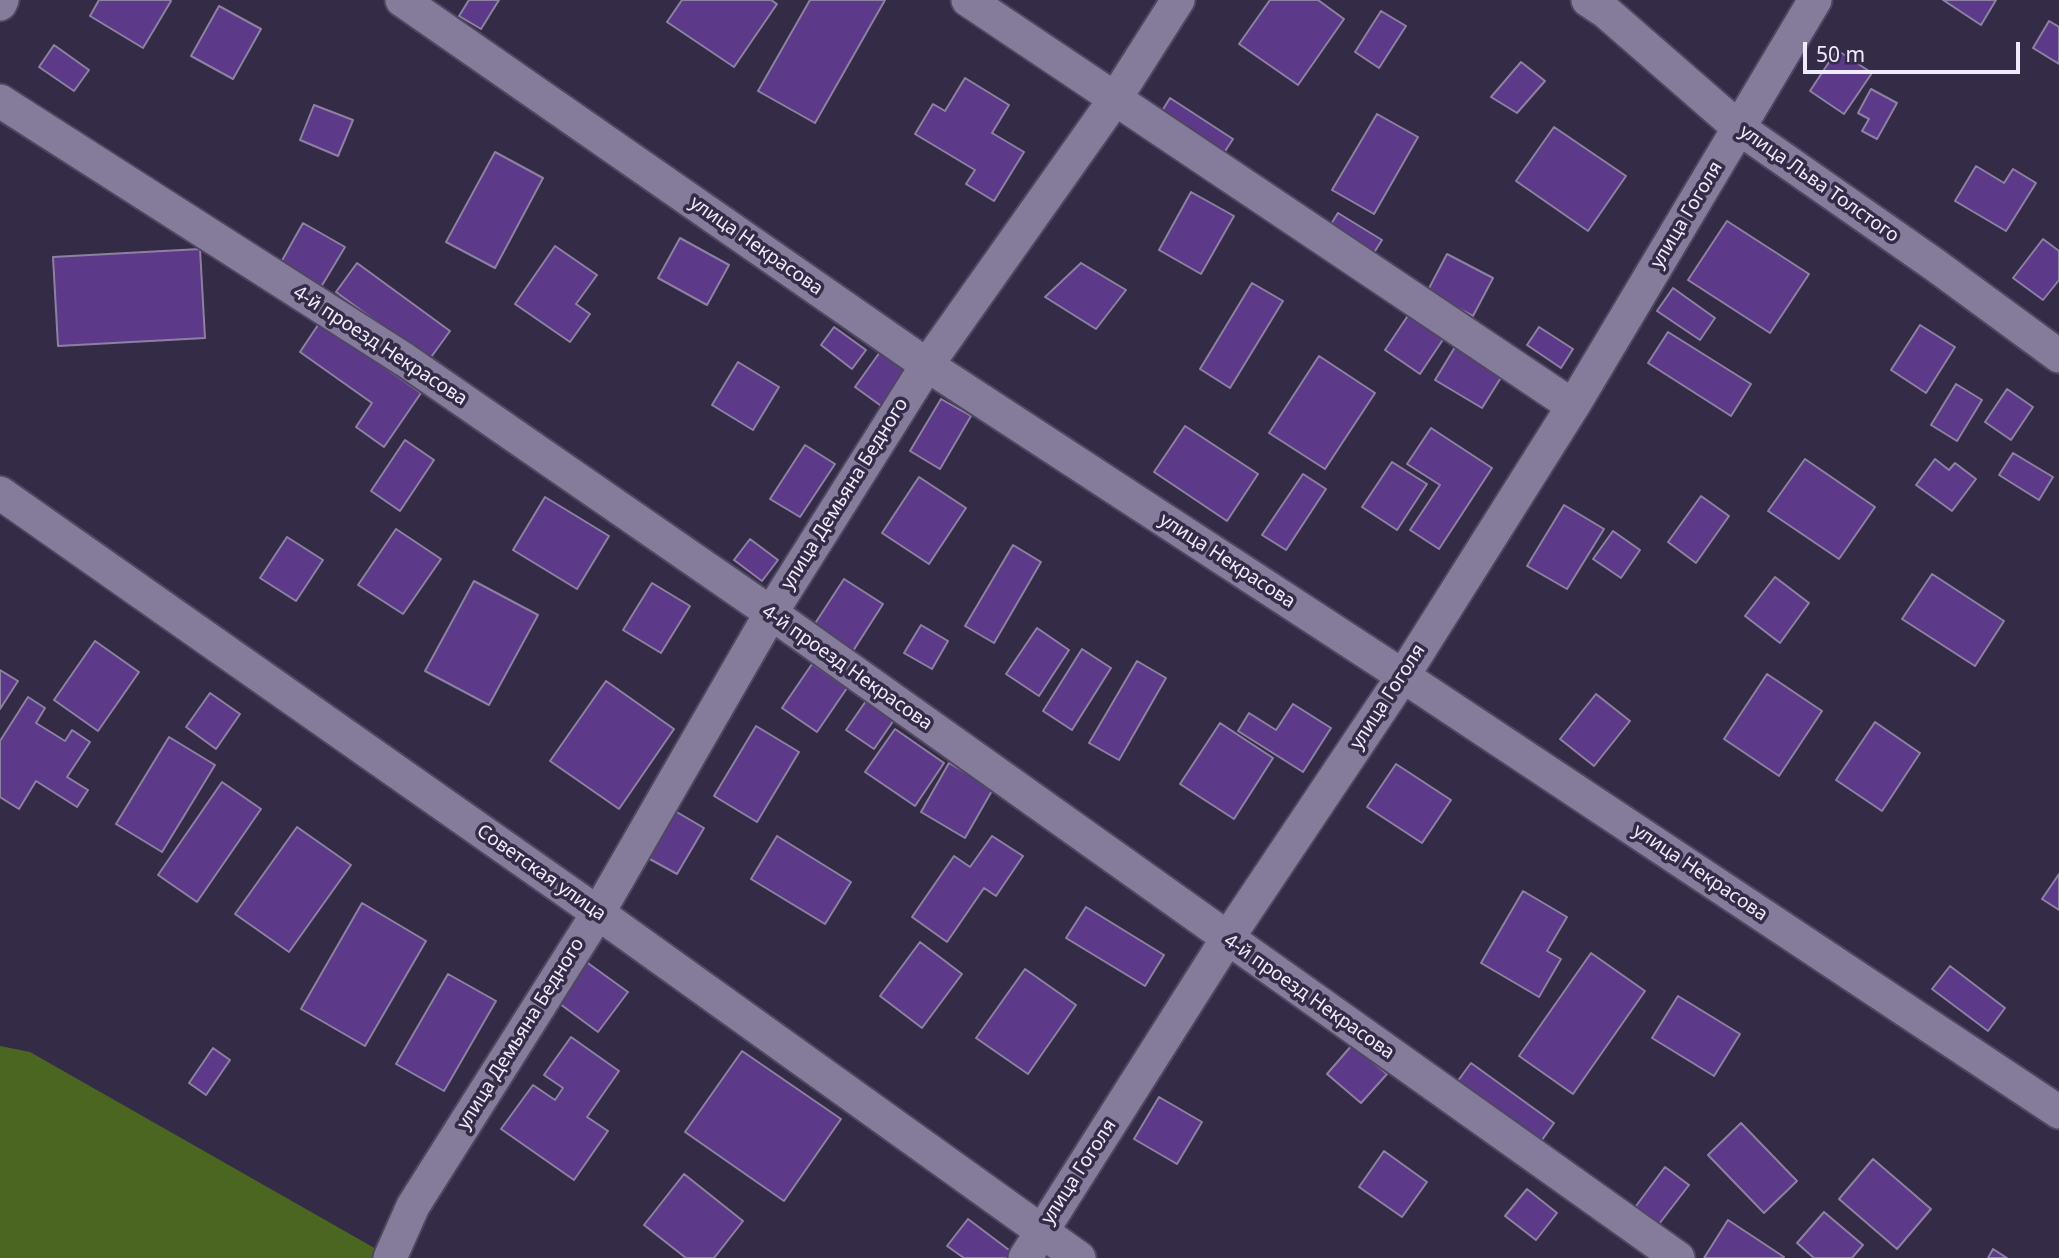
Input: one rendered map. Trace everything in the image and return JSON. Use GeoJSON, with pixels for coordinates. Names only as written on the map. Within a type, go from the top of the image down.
{"type":"FeatureCollection","features":[{"type":"Feature","properties":{"kind":"street","name":"улица Некрасова"},"geometry":{"type":"LineString","coordinates":[[402,0],[927,365],[1403,676],[2059,1112]]}},
{"type":"Feature","properties":{"kind":"street"},"geometry":{"type":"LineString","coordinates":[[968,0],[1573,406]]}},
{"type":"Feature","properties":{"kind":"street","name":"улица Демьяна Бедного"},"geometry":{"type":"LineString","coordinates":[[390,1258],[412,1206],[598,913],[771,613],[927,365],[1115,99],[1178,0]]}},
{"type":"Feature","properties":{"kind":"street","name":"улица Льва Толстого"},"geometry":{"type":"LineString","coordinates":[[1588,0],[1606,12],[1739,128],[1935,265],[2059,356]]}},
{"type":"Feature","properties":{"kind":"street","name":"улица Гоголя"},"geometry":{"type":"LineString","coordinates":[[1033,1245],[1227,939],[1403,676],[1573,406],[1815,0]]}},
{"type":"Feature","properties":{"kind":"street","name":"4-й проезд Некрасова"},"geometry":{"type":"LineString","coordinates":[[0,101],[405,359],[771,613],[1678,1258]]}},
{"type":"Feature","properties":{"kind":"street","name":"Советская улица"},"geometry":{"type":"LineString","coordinates":[[0,493],[598,913],[1033,1245],[1079,1258]]}},
{"type":"Feature","properties":{"kind":"green space"},"geometry":{"type":"Polygon","coordinates":[[[0,1046],[30,1052],[392,1258],[0,1258],[0,1046]]]}},
{"type":"Feature","properties":{"kind":"building"},"geometry":{"type":"Polygon","coordinates":[[[99,0],[171,1],[143,48],[90,16],[99,0]]]}},
{"type":"Feature","properties":{"kind":"building"},"geometry":{"type":"Polygon","coordinates":[[[469,0],[499,0],[481,29],[459,16],[469,0]]]}},
{"type":"Feature","properties":{"kind":"building"},"geometry":{"type":"Polygon","coordinates":[[[682,0],[771,0],[777,4],[734,67],[667,22],[682,0]]]}},
{"type":"Feature","properties":{"kind":"building"},"geometry":{"type":"Polygon","coordinates":[[[810,0],[885,0],[815,123],[758,91],[810,0]]]}},
{"type":"Feature","properties":{"kind":"building"},"geometry":{"type":"Polygon","coordinates":[[[1270,0],[1318,0],[1344,19],[1298,85],[1239,44],[1270,0]]]}},
{"type":"Feature","properties":{"kind":"building"},"geometry":{"type":"Polygon","coordinates":[[[1943,0],[1996,0],[1981,25],[1943,0]]]}},
{"type":"Feature","properties":{"kind":"building"},"geometry":{"type":"Polygon","coordinates":[[[219,6],[261,29],[233,79],[191,56],[219,6]]]}},
{"type":"Feature","properties":{"kind":"building"},"geometry":{"type":"Polygon","coordinates":[[[1381,11],[1406,26],[1379,68],[1355,52],[1381,11]]]}},
{"type":"Feature","properties":{"kind":"building"},"geometry":{"type":"Polygon","coordinates":[[[2049,21],[2059,27],[2059,64],[2033,48],[2049,21]]]}},
{"type":"Feature","properties":{"kind":"building"},"geometry":{"type":"Polygon","coordinates":[[[54,45],[89,70],[74,91],[39,67],[54,45]]]}},
{"type":"Feature","properties":{"kind":"building"},"geometry":{"type":"Polygon","coordinates":[[[1837,50],[1872,73],[1844,114],[1810,91],[1837,50]]]}},
{"type":"Feature","properties":{"kind":"building"},"geometry":{"type":"Polygon","coordinates":[[[1521,62],[1545,81],[1517,113],[1491,97],[1521,62]]]}},
{"type":"Feature","properties":{"kind":"building"},"geometry":{"type":"Polygon","coordinates":[[[965,78],[1009,105],[992,133],[1024,152],[994,201],[966,184],[975,170],[915,134],[933,104],[945,111],[965,78]]]}},
{"type":"Feature","properties":{"kind":"building"},"geometry":{"type":"Polygon","coordinates":[[[1871,89],[1897,103],[1877,139],[1862,131],[1869,119],[1858,113],[1871,89]]]}},
{"type":"Feature","properties":{"kind":"building"},"geometry":{"type":"Polygon","coordinates":[[[1170,98],[1233,139],[1220,159],[1157,119],[1170,98]]]}},
{"type":"Feature","properties":{"kind":"building"},"geometry":{"type":"Polygon","coordinates":[[[314,105],[353,120],[338,156],[300,140],[314,105]]]}},
{"type":"Feature","properties":{"kind":"building"},"geometry":{"type":"Polygon","coordinates":[[[1377,114],[1418,137],[1374,214],[1332,190],[1377,114]]]}},
{"type":"Feature","properties":{"kind":"building"},"geometry":{"type":"Polygon","coordinates":[[[1554,127],[1626,176],[1588,231],[1516,181],[1554,127]]]}},
{"type":"Feature","properties":{"kind":"building"},"geometry":{"type":"Polygon","coordinates":[[[495,152],[543,178],[495,268],[446,242],[495,152]]]}},
{"type":"Feature","properties":{"kind":"building"},"geometry":{"type":"Polygon","coordinates":[[[1976,166],[2004,183],[2013,169],[2036,183],[2006,231],[1955,201],[1976,166]]]}},
{"type":"Feature","properties":{"kind":"building"},"geometry":{"type":"Polygon","coordinates":[[[1191,192],[1234,216],[1201,274],[1159,250],[1191,192]]]}},
{"type":"Feature","properties":{"kind":"building"},"geometry":{"type":"Polygon","coordinates":[[[1338,213],[1382,240],[1370,259],[1326,232],[1338,213]]]}},
{"type":"Feature","properties":{"kind":"building"},"geometry":{"type":"Polygon","coordinates":[[[1727,221],[1809,274],[1770,333],[1688,280],[1727,221]]]}},
{"type":"Feature","properties":{"kind":"building"},"geometry":{"type":"Polygon","coordinates":[[[303,223],[345,247],[321,287],[280,264],[303,223]]]}},
{"type":"Feature","properties":{"kind":"building"},"geometry":{"type":"Polygon","coordinates":[[[680,238],[729,265],[707,305],[658,278],[680,238]]]}},
{"type":"Feature","properties":{"kind":"building"},"geometry":{"type":"Polygon","coordinates":[[[2043,239],[2059,251],[2059,280],[2043,300],[2013,278],[2043,239]]]}},
{"type":"Feature","properties":{"kind":"building"},"geometry":{"type":"Polygon","coordinates":[[[555,246],[597,275],[576,304],[590,314],[570,342],[515,304],[555,246]]]}},
{"type":"Feature","properties":{"kind":"building"},"geometry":{"type":"Polygon","coordinates":[[[200,249],[205,338],[58,346],[53,257],[200,249]]]}},
{"type":"Feature","properties":{"kind":"building"},"geometry":{"type":"Polygon","coordinates":[[[1447,254],[1493,278],[1473,316],[1427,292],[1447,254]]]}},
{"type":"Feature","properties":{"kind":"building"},"geometry":{"type":"Polygon","coordinates":[[[357,263],[450,331],[429,360],[336,292],[357,263]]]}},
{"type":"Feature","properties":{"kind":"building"},"geometry":{"type":"Polygon","coordinates":[[[1081,263],[1126,290],[1096,329],[1045,297],[1081,263]]]}},
{"type":"Feature","properties":{"kind":"building"},"geometry":{"type":"Polygon","coordinates":[[[1252,283],[1283,301],[1230,388],[1200,369],[1252,283]]]}},
{"type":"Feature","properties":{"kind":"building"},"geometry":{"type":"Polygon","coordinates":[[[1673,288],[1715,318],[1700,340],[1657,311],[1673,288]]]}},
{"type":"Feature","properties":{"kind":"building"},"geometry":{"type":"Polygon","coordinates":[[[1409,314],[1444,338],[1420,374],[1385,350],[1409,314]]]}},
{"type":"Feature","properties":{"kind":"building"},"geometry":{"type":"Polygon","coordinates":[[[320,322],[421,393],[384,447],[356,427],[372,403],[300,352],[320,322]]]}},
{"type":"Feature","properties":{"kind":"building"},"geometry":{"type":"Polygon","coordinates":[[[1920,325],[1955,347],[1926,393],[1891,370],[1920,325]]]}},
{"type":"Feature","properties":{"kind":"building"},"geometry":{"type":"Polygon","coordinates":[[[834,327],[866,350],[852,369],[821,345],[834,327]]]}},
{"type":"Feature","properties":{"kind":"building"},"geometry":{"type":"Polygon","coordinates":[[[1539,327],[1573,349],[1561,368],[1527,345],[1539,327]]]}},
{"type":"Feature","properties":{"kind":"building"},"geometry":{"type":"Polygon","coordinates":[[[1668,332],[1751,384],[1731,416],[1648,363],[1668,332]]]}},
{"type":"Feature","properties":{"kind":"building"},"geometry":{"type":"Polygon","coordinates":[[[1455,347],[1502,376],[1482,408],[1435,380],[1455,347]]]}},
{"type":"Feature","properties":{"kind":"building"},"geometry":{"type":"Polygon","coordinates":[[[880,352],[909,373],[884,408],[855,387],[880,352]]]}},
{"type":"Feature","properties":{"kind":"building"},"geometry":{"type":"Polygon","coordinates":[[[1319,356],[1375,393],[1325,469],[1269,433],[1319,356]]]}},
{"type":"Feature","properties":{"kind":"building"},"geometry":{"type":"Polygon","coordinates":[[[738,362],[779,387],[753,430],[712,405],[738,362]]]}},
{"type":"Feature","properties":{"kind":"building"},"geometry":{"type":"Polygon","coordinates":[[[1956,384],[1982,400],[1957,441],[1931,425],[1956,384]]]}},
{"type":"Feature","properties":{"kind":"building"},"geometry":{"type":"Polygon","coordinates":[[[2007,389],[2033,407],[2011,440],[1985,422],[2007,389]]]}},
{"type":"Feature","properties":{"kind":"building"},"geometry":{"type":"Polygon","coordinates":[[[941,399],[971,416],[940,469],[910,451],[941,399]]]}},
{"type":"Feature","properties":{"kind":"building"},"geometry":{"type":"Polygon","coordinates":[[[1185,426],[1258,474],[1227,521],[1154,472],[1185,426]]]}},
{"type":"Feature","properties":{"kind":"building"},"geometry":{"type":"Polygon","coordinates":[[[1431,428],[1492,468],[1439,549],[1410,530],[1440,485],[1407,464],[1431,428]]]}},
{"type":"Feature","properties":{"kind":"building"},"geometry":{"type":"Polygon","coordinates":[[[405,440],[434,460],[400,511],[371,491],[405,440]]]}},
{"type":"Feature","properties":{"kind":"building"},"geometry":{"type":"Polygon","coordinates":[[[805,445],[835,464],[800,517],[770,499],[805,445]]]}},
{"type":"Feature","properties":{"kind":"building"},"geometry":{"type":"Polygon","coordinates":[[[2013,453],[2053,477],[2039,500],[1999,475],[2013,453]]]}},
{"type":"Feature","properties":{"kind":"building"},"geometry":{"type":"Polygon","coordinates":[[[1805,459],[1875,507],[1839,559],[1768,511],[1805,459]]]}},
{"type":"Feature","properties":{"kind":"building"},"geometry":{"type":"Polygon","coordinates":[[[1935,459],[1949,470],[1955,463],[1976,479],[1952,511],[1916,485],[1935,459]]]}},
{"type":"Feature","properties":{"kind":"building"},"geometry":{"type":"Polygon","coordinates":[[[1392,462],[1427,484],[1397,530],[1362,507],[1392,462]]]}},
{"type":"Feature","properties":{"kind":"building"},"geometry":{"type":"Polygon","coordinates":[[[1303,474],[1326,489],[1286,550],[1262,535],[1303,474]]]}},
{"type":"Feature","properties":{"kind":"building"},"geometry":{"type":"Polygon","coordinates":[[[919,477],[966,508],[929,564],[882,533],[919,477]]]}},
{"type":"Feature","properties":{"kind":"building"},"geometry":{"type":"Polygon","coordinates":[[[1701,496],[1729,516],[1696,563],[1668,542],[1701,496]]]}},
{"type":"Feature","properties":{"kind":"building"},"geometry":{"type":"Polygon","coordinates":[[[545,497],[609,536],[577,589],[513,550],[545,497]]]}},
{"type":"Feature","properties":{"kind":"building"},"geometry":{"type":"Polygon","coordinates":[[[1564,505],[1604,529],[1567,589],[1527,566],[1564,505]]]}},
{"type":"Feature","properties":{"kind":"building"},"geometry":{"type":"Polygon","coordinates":[[[396,529],[441,559],[403,614],[358,585],[396,529]]]}},
{"type":"Feature","properties":{"kind":"building"},"geometry":{"type":"Polygon","coordinates":[[[1613,531],[1640,550],[1621,578],[1593,559],[1613,531]]]}},
{"type":"Feature","properties":{"kind":"building"},"geometry":{"type":"Polygon","coordinates":[[[287,537],[323,560],[296,601],[260,578],[287,537]]]}},
{"type":"Feature","properties":{"kind":"building"},"geometry":{"type":"Polygon","coordinates":[[[750,539],[778,560],[762,581],[734,560],[750,539]]]}},
{"type":"Feature","properties":{"kind":"building"},"geometry":{"type":"Polygon","coordinates":[[[1013,545],[1041,562],[994,643],[965,626],[1013,545]]]}},
{"type":"Feature","properties":{"kind":"building"},"geometry":{"type":"Polygon","coordinates":[[[1932,574],[2004,621],[1975,666],[1902,619],[1932,574]]]}},
{"type":"Feature","properties":{"kind":"building"},"geometry":{"type":"Polygon","coordinates":[[[1775,577],[1809,603],[1780,643],[1745,616],[1775,577]]]}},
{"type":"Feature","properties":{"kind":"building"},"geometry":{"type":"Polygon","coordinates":[[[844,579],[883,604],[853,651],[814,625],[844,579]]]}},
{"type":"Feature","properties":{"kind":"building"},"geometry":{"type":"Polygon","coordinates":[[[474,581],[538,615],[489,705],[425,671],[474,581]]]}},
{"type":"Feature","properties":{"kind":"building"},"geometry":{"type":"Polygon","coordinates":[[[652,583],[690,606],[661,653],[623,630],[652,583]]]}},
{"type":"Feature","properties":{"kind":"building"},"geometry":{"type":"Polygon","coordinates":[[[921,625],[948,641],[932,669],[904,653],[921,625]]]}},
{"type":"Feature","properties":{"kind":"building"},"geometry":{"type":"Polygon","coordinates":[[[1037,628],[1069,650],[1039,696],[1006,674],[1037,628]]]}},
{"type":"Feature","properties":{"kind":"building"},"geometry":{"type":"Polygon","coordinates":[[[95,641],[139,672],[98,731],[54,700],[95,641]]]}},
{"type":"Feature","properties":{"kind":"building"},"geometry":{"type":"Polygon","coordinates":[[[1082,649],[1111,668],[1072,730],[1043,711],[1082,649]]]}},
{"type":"Feature","properties":{"kind":"building"},"geometry":{"type":"Polygon","coordinates":[[[1137,661],[1166,678],[1119,760],[1089,743],[1137,661]]]}},
{"type":"Feature","properties":{"kind":"building"},"geometry":{"type":"Polygon","coordinates":[[[812,664],[847,688],[817,732],[782,708],[812,664]]]}},
{"type":"Feature","properties":{"kind":"building"},"geometry":{"type":"Polygon","coordinates":[[[0,670],[18,681],[0,709],[0,670]]]}},
{"type":"Feature","properties":{"kind":"building"},"geometry":{"type":"Polygon","coordinates":[[[1767,674],[1822,711],[1779,776],[1724,739],[1767,674]]]}},
{"type":"Feature","properties":{"kind":"building"},"geometry":{"type":"Polygon","coordinates":[[[606,681],[674,729],[619,809],[550,761],[606,681]]]}},
{"type":"Feature","properties":{"kind":"building"},"geometry":{"type":"Polygon","coordinates":[[[210,693],[240,714],[216,749],[186,727],[210,693]]]}},
{"type":"Feature","properties":{"kind":"building"},"geometry":{"type":"Polygon","coordinates":[[[1596,694],[1630,721],[1594,766],[1560,739],[1596,694]]]}},
{"type":"Feature","properties":{"kind":"building"},"geometry":{"type":"Polygon","coordinates":[[[28,697],[45,708],[36,723],[65,741],[72,730],[90,742],[67,777],[88,790],[77,807],[36,781],[19,809],[0,797],[0,741],[28,697]]]}},
{"type":"Feature","properties":{"kind":"building"},"geometry":{"type":"Polygon","coordinates":[[[868,698],[896,717],[874,749],[846,730],[868,698]]]}},
{"type":"Feature","properties":{"kind":"building"},"geometry":{"type":"Polygon","coordinates":[[[1293,704],[1331,728],[1303,772],[1238,731],[1249,713],[1276,730],[1293,704]]]}},
{"type":"Feature","properties":{"kind":"building"},"geometry":{"type":"Polygon","coordinates":[[[1875,722],[1920,753],[1882,811],[1836,780],[1875,722]]]}},
{"type":"Feature","properties":{"kind":"building"},"geometry":{"type":"Polygon","coordinates":[[[1220,723],[1273,758],[1234,819],[1180,784],[1220,723]]]}},
{"type":"Feature","properties":{"kind":"building"},"geometry":{"type":"Polygon","coordinates":[[[756,726],[799,752],[757,822],[714,796],[756,726]]]}},
{"type":"Feature","properties":{"kind":"building"},"geometry":{"type":"Polygon","coordinates":[[[895,729],[944,763],[915,806],[865,772],[895,729]]]}},
{"type":"Feature","properties":{"kind":"building"},"geometry":{"type":"Polygon","coordinates":[[[169,737],[215,765],[162,852],[116,824],[169,737]]]}},
{"type":"Feature","properties":{"kind":"building"},"geometry":{"type":"Polygon","coordinates":[[[949,763],[993,789],[965,838],[921,812],[949,763]]]}},
{"type":"Feature","properties":{"kind":"building"},"geometry":{"type":"Polygon","coordinates":[[[1396,764],[1451,800],[1422,843],[1367,807],[1396,764]]]}},
{"type":"Feature","properties":{"kind":"building"},"geometry":{"type":"Polygon","coordinates":[[[222,782],[261,809],[197,902],[158,875],[222,782]]]}},
{"type":"Feature","properties":{"kind":"building"},"geometry":{"type":"Polygon","coordinates":[[[675,811],[704,828],[677,874],[648,858],[675,811]]]}},
{"type":"Feature","properties":{"kind":"building"},"geometry":{"type":"Polygon","coordinates":[[[297,827],[351,865],[289,952],[235,914],[297,827]]]}},
{"type":"Feature","properties":{"kind":"building"},"geometry":{"type":"Polygon","coordinates":[[[777,836],[851,882],[825,924],[751,879],[777,836]]]}},
{"type":"Feature","properties":{"kind":"building"},"geometry":{"type":"Polygon","coordinates":[[[992,836],[1023,856],[996,896],[984,888],[947,942],[912,917],[954,856],[970,867],[992,836]]]}},
{"type":"Feature","properties":{"kind":"building"},"geometry":{"type":"Polygon","coordinates":[[[2059,874],[2059,910],[2042,899],[2059,874]]]}},
{"type":"Feature","properties":{"kind":"building"},"geometry":{"type":"Polygon","coordinates":[[[1523,891],[1567,917],[1547,951],[1561,959],[1539,997],[1481,963],[1523,891]]]}},
{"type":"Feature","properties":{"kind":"building"},"geometry":{"type":"Polygon","coordinates":[[[362,903],[426,941],[365,1046],[301,1009],[362,903]]]}},
{"type":"Feature","properties":{"kind":"building"},"geometry":{"type":"Polygon","coordinates":[[[1086,907],[1164,955],[1145,986],[1066,938],[1086,907]]]}},
{"type":"Feature","properties":{"kind":"building"},"geometry":{"type":"Polygon","coordinates":[[[920,942],[962,974],[922,1028],[880,996],[920,942]]]}},
{"type":"Feature","properties":{"kind":"building"},"geometry":{"type":"Polygon","coordinates":[[[1591,953],[1645,991],[1573,1094],[1519,1056],[1591,953]]]}},
{"type":"Feature","properties":{"kind":"building"},"geometry":{"type":"Polygon","coordinates":[[[585,961],[628,992],[598,1032],[556,1001],[585,961]]]}},
{"type":"Feature","properties":{"kind":"building"},"geometry":{"type":"Polygon","coordinates":[[[1950,966],[2005,1008],[1988,1031],[1932,989],[1950,966]]]}},
{"type":"Feature","properties":{"kind":"building"},"geometry":{"type":"Polygon","coordinates":[[[1025,969],[1076,1005],[1028,1074],[976,1038],[1025,969]]]}},
{"type":"Feature","properties":{"kind":"building"},"geometry":{"type":"Polygon","coordinates":[[[448,974],[496,1001],[444,1091],[396,1064],[448,974]]]}},
{"type":"Feature","properties":{"kind":"building"},"geometry":{"type":"Polygon","coordinates":[[[1678,996],[1740,1034],[1714,1076],[1652,1038],[1678,996]]]}},
{"type":"Feature","properties":{"kind":"building"},"geometry":{"type":"Polygon","coordinates":[[[571,1037],[619,1071],[587,1117],[608,1131],[574,1180],[501,1129],[533,1085],[555,1100],[563,1088],[544,1075],[571,1037]]]}},
{"type":"Feature","properties":{"kind":"building"},"geometry":{"type":"Polygon","coordinates":[[[1352,1045],[1387,1074],[1361,1103],[1327,1074],[1352,1045]]]}},
{"type":"Feature","properties":{"kind":"building"},"geometry":{"type":"Polygon","coordinates":[[[213,1048],[230,1060],[206,1095],[189,1083],[213,1048]]]}},
{"type":"Feature","properties":{"kind":"building"},"geometry":{"type":"Polygon","coordinates":[[[742,1051],[841,1119],[784,1201],[685,1132],[742,1051]]]}},
{"type":"Feature","properties":{"kind":"building"},"geometry":{"type":"Polygon","coordinates":[[[1471,1063],[1554,1123],[1537,1147],[1454,1086],[1471,1063]]]}},
{"type":"Feature","properties":{"kind":"building"},"geometry":{"type":"Polygon","coordinates":[[[1159,1097],[1202,1122],[1177,1164],[1134,1139],[1159,1097]]]}},
{"type":"Feature","properties":{"kind":"building"},"geometry":{"type":"Polygon","coordinates":[[[1741,1123],[1797,1181],[1764,1213],[1708,1155],[1741,1123]]]}},
{"type":"Feature","properties":{"kind":"building"},"geometry":{"type":"Polygon","coordinates":[[[1384,1151],[1427,1182],[1402,1217],[1359,1187],[1384,1151]]]}},
{"type":"Feature","properties":{"kind":"building"},"geometry":{"type":"Polygon","coordinates":[[[1873,1159],[1931,1209],[1897,1249],[1839,1199],[1873,1159]]]}},
{"type":"Feature","properties":{"kind":"building"},"geometry":{"type":"Polygon","coordinates":[[[1665,1167],[1689,1185],[1656,1228],[1633,1210],[1665,1167]]]}},
{"type":"Feature","properties":{"kind":"building"},"geometry":{"type":"Polygon","coordinates":[[[684,1174],[743,1221],[714,1258],[686,1258],[644,1225],[684,1174]]]}},
{"type":"Feature","properties":{"kind":"building"},"geometry":{"type":"Polygon","coordinates":[[[1527,1189],[1557,1213],[1536,1240],[1505,1216],[1527,1189]]]}},
{"type":"Feature","properties":{"kind":"building"},"geometry":{"type":"Polygon","coordinates":[[[1824,1212],[1863,1245],[1852,1258],[1814,1258],[1797,1243],[1824,1212]]]}},
{"type":"Feature","properties":{"kind":"building"},"geometry":{"type":"Polygon","coordinates":[[[968,1219],[1017,1256],[964,1258],[947,1246],[968,1219]]]}},
{"type":"Feature","properties":{"kind":"building"},"geometry":{"type":"Polygon","coordinates":[[[1728,1220],[1784,1257],[1784,1258],[1704,1258],[1728,1220]]]}},
{"type":"Feature","properties":{"kind":"building"},"geometry":{"type":"Polygon","coordinates":[[[1993,1249],[2007,1258],[1988,1258],[1993,1249]]]}}]}
